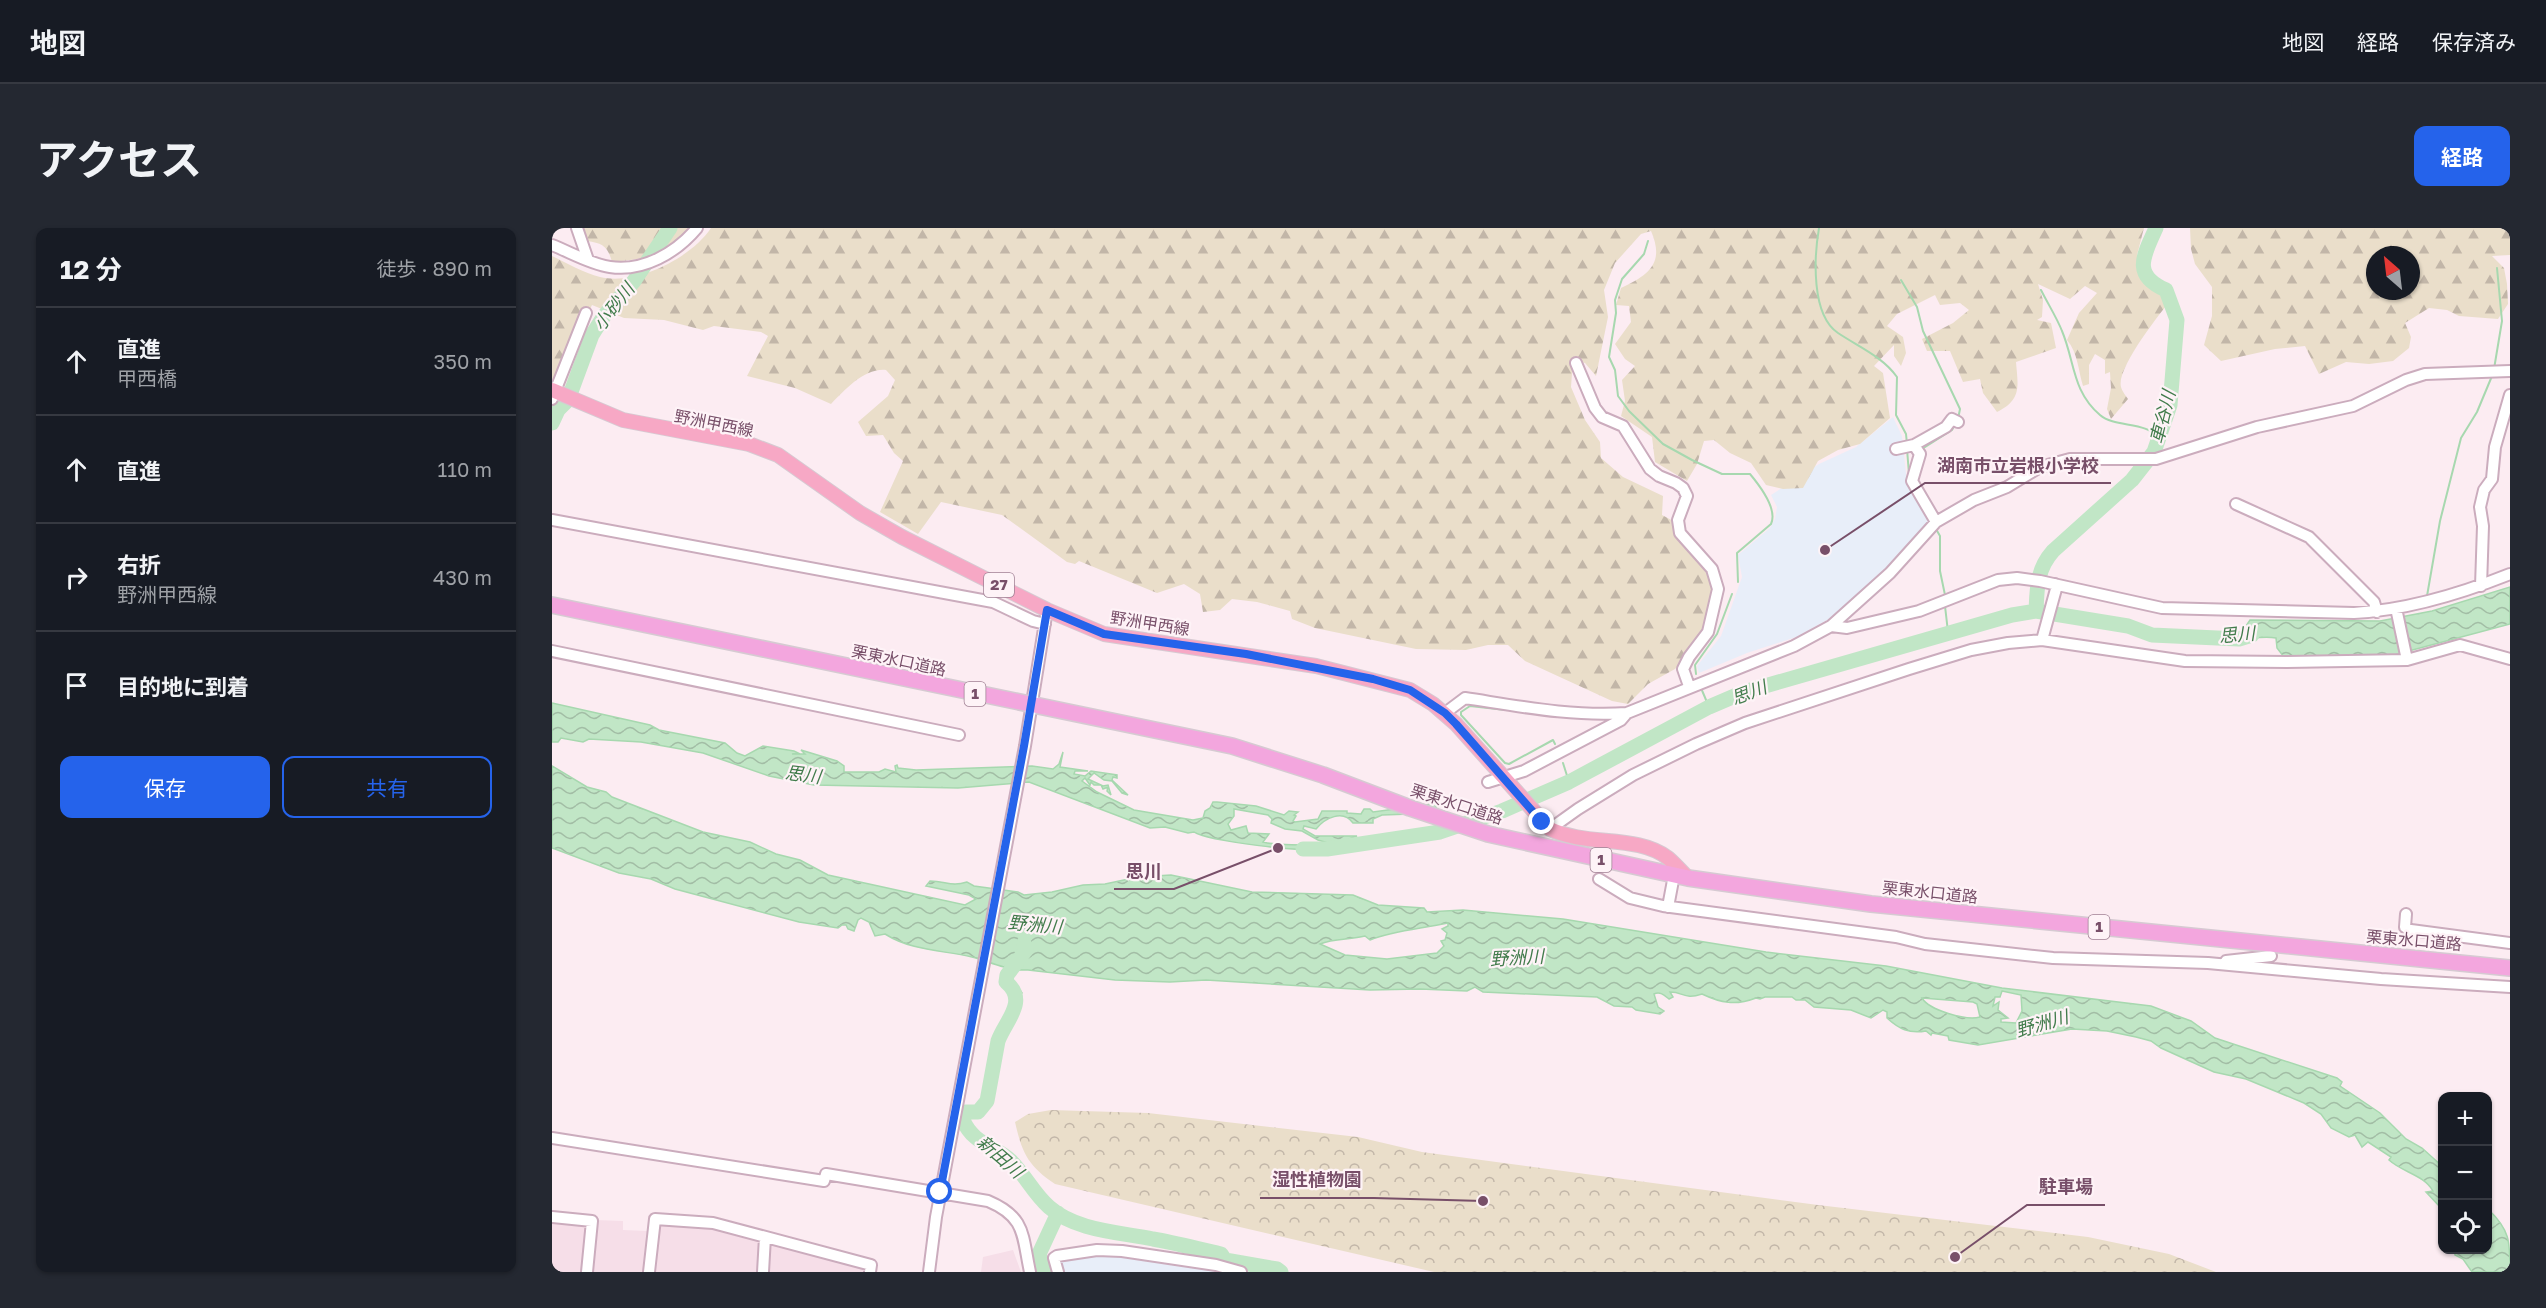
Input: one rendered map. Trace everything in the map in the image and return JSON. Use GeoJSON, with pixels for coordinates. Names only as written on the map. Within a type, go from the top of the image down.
{"type":"FeatureCollection","features":[{"type":"Feature","properties":{"kind":"highway","name":"栗東水口道路"},"geometry":{"type":"LineString","coordinates":[[552,605],[1232,746],[1323,775],[1392,802],[1488,834],[1681,877],[1871,904],[2510,968]]}},
{"type":"Feature","properties":{"kind":"main road","name":"野洲甲西線"},"geometry":{"type":"LineString","coordinates":[[560,395],[623,420],[749,444],[778,456],[860,513],[1015,593],[1046,617],[1104,634],[1246,654],[1373,679],[1410,690],[1445,713],[1548,828],[1572,838],[1624,843],[1653,850],[1667,857],[1681,877]]}},
{"type":"Feature","properties":{"kind":"street"},"geometry":{"type":"LineString","coordinates":[[577,228],[588,260]]}},
{"type":"Feature","properties":{"kind":"street"},"geometry":{"type":"LineString","coordinates":[[552,245],[609,267],[630,267],[643,265],[664,256],[679,246],[697,228]]}},
{"type":"Feature","properties":{"kind":"street"},"geometry":{"type":"LineString","coordinates":[[560,395],[586,313]]}},
{"type":"Feature","properties":{"kind":"street"},"geometry":{"type":"LineString","coordinates":[[1576,363],[1595,408],[1602,417],[1623,426],[1650,469],[1683,488],[1687,496],[1678,520],[1680,532],[1712,569],[1718,589],[1708,632],[1683,669],[1689,686]]}},
{"type":"Feature","properties":{"kind":"street"},"geometry":{"type":"LineString","coordinates":[[1445,713],[1465,698],[1549,710],[1604,714],[1627,713],[1689,686],[1794,646],[1831,627],[1890,573],[1936,522],[1974,500],[2007,487],[2040,467],[2070,459],[2156,459],[2258,427],[2353,406],[2406,380],[2425,374],[2510,371]]}},
{"type":"Feature","properties":{"kind":"street"},"geometry":{"type":"LineString","coordinates":[[2481,586],[2483,526],[2480,507],[2484,490],[2492,479],[2495,447],[2510,395]]}},
{"type":"Feature","properties":{"kind":"street"},"geometry":{"type":"LineString","coordinates":[[1936,522],[1912,481],[1910,448],[1946,427],[1952,418],[1956,421]]}},
{"type":"Feature","properties":{"kind":"street"},"geometry":{"type":"LineString","coordinates":[[2236,504],[2309,537],[2374,602],[2377,612]]}},
{"type":"Feature","properties":{"kind":"street"},"geometry":{"type":"LineString","coordinates":[[552,520],[1005,606],[1033,621],[1046,617],[1024,746],[944,1168],[929,1272]]}},
{"type":"Feature","properties":{"kind":"street"},"geometry":{"type":"LineString","coordinates":[[1831,627],[1847,628],[1919,611],[1998,580],[2036,580],[2056,587],[2162,608],[2210,611],[2377,612],[2397,610],[2481,586],[2510,574]]}},
{"type":"Feature","properties":{"kind":"street"},"geometry":{"type":"LineString","coordinates":[[2043,639],[2056,587]]}},
{"type":"Feature","properties":{"kind":"street"},"geometry":{"type":"LineString","coordinates":[[1005,606],[1015,593]]}},
{"type":"Feature","properties":{"kind":"street"},"geometry":{"type":"LineString","coordinates":[[2397,610],[2406,657]]}},
{"type":"Feature","properties":{"kind":"street"},"geometry":{"type":"LineString","coordinates":[[1548,828],[1633,776],[1696,744],[1745,723],[1971,650],[2043,639],[2185,660],[2286,662],[2406,657],[2460,645],[2510,659]]}},
{"type":"Feature","properties":{"kind":"street"},"geometry":{"type":"LineString","coordinates":[[552,651],[958,735]]}},
{"type":"Feature","properties":{"kind":"street"},"geometry":{"type":"LineString","coordinates":[[1488,782],[1504,779],[1524,771],[1622,720],[1627,713]]}},
{"type":"Feature","properties":{"kind":"street"},"geometry":{"type":"LineString","coordinates":[[1668,907],[1681,877]]}},
{"type":"Feature","properties":{"kind":"street"},"geometry":{"type":"LineString","coordinates":[[1599,879],[1630,898],[1668,907],[2020,955],[2109,961],[2208,963],[2371,978],[2510,987]]}},
{"type":"Feature","properties":{"kind":"street"},"geometry":{"type":"LineString","coordinates":[[2406,914],[2405,927],[2410,930],[2510,943]]}},
{"type":"Feature","properties":{"kind":"street"},"geometry":{"type":"LineString","coordinates":[[2208,963],[2271,956]]}},
{"type":"Feature","properties":{"kind":"street"},"geometry":{"type":"LineString","coordinates":[[552,1138],[824,1181],[826,1173],[988,1201],[1005,1208],[1017,1219],[1030,1272]]}},
{"type":"Feature","properties":{"kind":"street"},"geometry":{"type":"LineString","coordinates":[[552,1217],[592,1221],[587,1272]]}},
{"type":"Feature","properties":{"kind":"street"},"geometry":{"type":"LineString","coordinates":[[649,1272],[655,1219],[713,1223],[871,1265],[870,1272]]}},
{"type":"Feature","properties":{"kind":"street"},"geometry":{"type":"LineString","coordinates":[[763,1272],[765,1237]]}},
{"type":"Feature","properties":{"kind":"street"},"geometry":{"type":"LineString","coordinates":[[1058,1272],[1054,1258],[1057,1256],[1097,1250],[1122,1251],[1216,1265],[1241,1272]]}},
{"type":"Feature","properties":{"kind":"shaded area"},"geometry":{"type":"Polygon","coordinates":[[[1893,417],[1902,436],[1907,483],[1929,520],[1901,555],[1864,593],[1829,619],[1796,637],[1747,653],[1699,673],[1697,666],[1721,636],[1742,577],[1738,555],[1770,528],[1775,519],[1777,507],[1771,495],[1819,464],[1856,447],[1893,417]]]}},
{"type":"Feature","properties":{"kind":"shaded area"},"geometry":{"type":"Polygon","coordinates":[[[595,1220],[623,1221],[623,1230],[647,1231],[645,1272],[591,1272],[595,1220]]]}},
{"type":"Feature","properties":{"kind":"shaded area"},"geometry":{"type":"Polygon","coordinates":[[[552,1222],[589,1227],[584,1272],[552,1272],[552,1222]]]}},
{"type":"Feature","properties":{"kind":"shaded area"},"geometry":{"type":"Polygon","coordinates":[[[657,1224],[711,1226],[760,1239],[758,1272],[651,1272],[657,1224]]]}},
{"type":"Feature","properties":{"kind":"shaded area"},"geometry":{"type":"Polygon","coordinates":[[[768,1242],[864,1265],[864,1272],[766,1272],[768,1242]]]}},
{"type":"Feature","properties":{"kind":"shaded area"},"geometry":{"type":"Polygon","coordinates":[[[1013,1250],[1021,1272],[981,1272],[983,1257],[1013,1250]]]}},
{"type":"Feature","properties":{"kind":"shaded area"},"geometry":{"type":"Polygon","coordinates":[[[1100,1251],[1222,1272],[1058,1272],[1055,1258],[1100,1251]]]}},
{"type":"Feature","properties":{"kind":"green space"},"geometry":{"type":"Polygon","coordinates":[[[582,228],[690,228],[673,244],[655,254],[612,262],[604,247],[587,241],[582,228]]]}},
{"type":"Feature","properties":{"kind":"green space"},"geometry":{"type":"Polygon","coordinates":[[[711,228],[2144,228],[2137,255],[2140,272],[2172,298],[2140,341],[2125,367],[2121,387],[2128,399],[2111,419],[2107,409],[2111,388],[2110,372],[2105,374],[2105,360],[2095,354],[2089,365],[2089,384],[2083,386],[2076,356],[2067,340],[2079,313],[2097,293],[2085,286],[2070,299],[2038,284],[2043,300],[2042,317],[2037,320],[2051,323],[2056,348],[2016,362],[2017,391],[2015,397],[1997,412],[1983,393],[1980,379],[1963,382],[1950,351],[1927,351],[1922,339],[1953,323],[1969,310],[1960,303],[1940,305],[1935,295],[1897,314],[1887,326],[1903,337],[1906,353],[1901,366],[1894,356],[1894,345],[1874,366],[1883,373],[1890,418],[1860,444],[1838,450],[1818,461],[1803,488],[1783,489],[1766,485],[1751,463],[1730,453],[1714,440],[1704,441],[1697,464],[1687,481],[1655,462],[1652,437],[1621,416],[1625,401],[1622,380],[1635,366],[1625,359],[1615,344],[1631,322],[1629,306],[1616,305],[1621,288],[1646,273],[1655,260],[1655,242],[1651,231],[1641,234],[1615,263],[1604,290],[1608,317],[1596,376],[1585,363],[1573,360],[1571,387],[1585,420],[1600,442],[1601,458],[1623,477],[1663,496],[1662,515],[1677,523],[1718,591],[1698,645],[1675,669],[1648,684],[1628,704],[1612,701],[1525,661],[1508,645],[1488,645],[1466,650],[1416,649],[1315,628],[1292,619],[1290,611],[1257,602],[1232,599],[1220,610],[1203,612],[1200,594],[1184,584],[1157,593],[1079,561],[1075,564],[1067,562],[1002,515],[941,502],[918,534],[880,512],[903,461],[894,453],[883,435],[866,436],[858,422],[888,396],[895,380],[886,370],[870,372],[842,392],[831,404],[795,388],[747,376],[768,336],[761,332],[714,326],[703,330],[664,320],[624,318],[592,305],[555,382],[552,381],[552,256],[600,277],[614,279],[630,277],[662,267],[677,259],[690,250],[711,228]]]}},
{"type":"Feature","properties":{"kind":"green space"},"geometry":{"type":"Polygon","coordinates":[[[2190,228],[2510,228],[2510,255],[2492,256],[2504,268],[2507,284],[2508,304],[2498,319],[2459,316],[2447,310],[2429,308],[2405,323],[2411,337],[2409,348],[2393,361],[2369,364],[2346,362],[2319,374],[2305,346],[2275,349],[2221,361],[2204,345],[2212,316],[2212,287],[2195,264],[2191,249],[2190,228]]]}},
{"type":"Feature","properties":{"kind":"green space"},"geometry":{"type":"Polygon","coordinates":[[[1051,1110],[1148,1113],[1358,1137],[1422,1152],[1818,1205],[2088,1237],[2169,1254],[2216,1272],[1434,1272],[1055,1184],[1038,1171],[1027,1158],[1015,1122],[1028,1114],[1051,1110]]]}},
{"type":"Feature","properties":{"kind":"water"},"geometry":{"type":"Polygon","coordinates":[[[2510,587],[2510,624],[2390,656],[2284,657],[2277,648],[2276,638],[2230,639],[2246,632],[2246,626],[2250,620],[2380,621],[2432,611],[2510,587]]]}},
{"type":"Feature","properties":{"kind":"water"},"geometry":{"type":"Polygon","coordinates":[[[552,703],[650,725],[659,730],[725,743],[737,753],[745,756],[763,746],[798,753],[792,754],[805,754],[801,750],[837,761],[844,766],[844,772],[879,772],[885,769],[896,772],[895,766],[897,765],[898,768],[916,770],[1032,766],[1053,769],[1059,764],[1063,752],[1060,767],[1088,771],[1075,771],[1074,774],[1085,776],[1091,771],[1117,775],[1117,778],[1113,777],[1112,780],[1128,795],[1122,793],[1112,781],[1104,780],[1094,773],[1088,779],[1101,785],[1094,785],[1091,782],[1090,785],[1085,778],[1082,781],[1097,792],[1134,810],[1193,820],[1203,818],[1205,811],[1213,802],[1256,806],[1284,815],[1289,811],[1298,812],[1294,815],[1296,816],[1293,821],[1295,822],[1318,819],[1322,811],[1347,811],[1347,813],[1361,814],[1364,809],[1370,809],[1373,812],[1462,800],[1411,814],[1382,815],[1373,819],[1373,823],[1353,823],[1344,816],[1339,816],[1324,821],[1316,829],[1304,826],[1303,829],[1315,836],[1357,836],[1349,839],[1354,843],[1344,841],[1338,846],[1318,840],[1302,831],[1285,829],[1271,823],[1272,819],[1268,815],[1234,809],[1234,816],[1228,824],[1231,830],[1246,826],[1248,833],[1269,834],[1263,842],[1324,848],[1300,849],[1281,848],[1237,843],[1165,827],[1150,828],[1029,782],[958,788],[814,785],[769,776],[703,753],[641,742],[589,739],[583,742],[561,738],[558,742],[552,742],[552,703]]]}},
{"type":"Feature","properties":{"kind":"water","name":"野洲川"},"geometry":{"type":"Polygon","coordinates":[[[552,766],[587,787],[606,792],[612,797],[703,832],[750,842],[776,854],[800,860],[828,875],[965,905],[976,899],[969,895],[926,886],[930,881],[952,884],[967,882],[974,886],[1018,892],[1024,895],[1138,877],[1171,875],[1252,892],[1353,895],[1378,905],[1424,908],[1427,912],[1463,910],[1563,919],[1766,952],[1886,966],[2002,988],[2151,1006],[2191,1021],[2215,1038],[2337,1078],[2342,1082],[2340,1086],[2380,1113],[2406,1139],[2422,1148],[2438,1162],[2438,1205],[2426,1192],[2433,1191],[2419,1177],[2394,1164],[2389,1160],[2391,1157],[2368,1142],[2362,1147],[2355,1135],[2349,1137],[2331,1128],[2321,1114],[2304,1103],[2246,1079],[2214,1072],[2161,1048],[2151,1041],[2107,1031],[2072,1029],[1978,1045],[1949,1040],[1948,1036],[1932,1033],[1931,1035],[1926,1031],[1905,1030],[1887,1018],[1887,1012],[1883,1010],[1871,1018],[1851,1010],[1814,1007],[1805,1000],[1796,1000],[1792,997],[1765,997],[1735,1003],[1716,1000],[1702,994],[1688,996],[1670,992],[1673,997],[1669,999],[1656,993],[1654,994],[1658,1007],[1664,1011],[1660,1014],[1636,1010],[1632,1007],[1614,1006],[1597,997],[1483,992],[1475,987],[1467,991],[1370,990],[1206,980],[1170,982],[1115,980],[1028,970],[1017,970],[1011,977],[1022,993],[1020,995],[1009,980],[1020,963],[1018,960],[1004,967],[972,957],[916,947],[885,934],[875,936],[869,922],[861,918],[854,931],[848,929],[846,925],[838,928],[799,922],[675,889],[651,879],[619,873],[552,848],[552,766]],[[1448,923],[1370,940],[1365,936],[1320,944],[1345,955],[1387,959],[1437,953],[1444,946],[1441,941],[1445,940],[1447,933],[1442,929],[1448,926],[1448,923]],[[2002,991],[2000,997],[1995,997],[1993,1006],[1999,1002],[1998,1010],[2008,1018],[2001,1019],[2001,1022],[2016,1023],[2022,1011],[2021,995],[2002,991]],[[1922,998],[1932,1007],[1948,1014],[1980,1017],[1977,1004],[1973,1002],[1922,998]]]}},
{"type":"Feature","properties":{"kind":"water"},"geometry":{"type":"Polygon","coordinates":[[[1101,785],[1108,785],[1111,795],[1107,791],[1108,787],[1103,789],[1101,785]]]}},
{"type":"Feature","properties":{"kind":"water"},"geometry":{"type":"Polygon","coordinates":[[[2492,1213],[2505,1230],[2510,1252],[2510,1272],[2472,1272],[2463,1259],[2455,1255],[2492,1254],[2492,1213]]]}},
{"type":"Feature","properties":{"kind":"waterway","name":"小砂川"},"geometry":{"type":"LineString","coordinates":[[552,423],[558,410],[568,400],[592,335],[604,316],[634,281],[670,228]]}},
{"type":"Feature","properties":{"kind":"waterway"},"geometry":{"type":"LineString","coordinates":[[1819,228],[1816,285],[1823,313],[1829,325],[1838,333],[1878,358],[1897,377],[1896,415],[1906,434],[1907,444]]}},
{"type":"Feature","properties":{"kind":"waterway","name":"車谷川"},"geometry":{"type":"LineString","coordinates":[[2036,611],[2039,579],[2048,558],[2132,480],[2154,452],[2170,405],[2177,320],[2166,290],[2148,278],[2143,264],[2156,228]]}},
{"type":"Feature","properties":{"kind":"waterway"},"geometry":{"type":"LineString","coordinates":[[1648,241],[1644,254],[1622,279],[1615,300],[1616,313],[1609,357],[1615,370],[1618,396],[1629,411],[1663,444],[1722,474],[1750,474],[1763,491],[1773,518],[1771,524],[1737,553],[1738,582]]}},
{"type":"Feature","properties":{"kind":"waterway"},"geometry":{"type":"LineString","coordinates":[[2494,369],[2502,321],[2497,268]]}},
{"type":"Feature","properties":{"kind":"waterway"},"geometry":{"type":"LineString","coordinates":[[1901,280],[1917,307],[1923,331],[1960,409],[1958,419]]}},
{"type":"Feature","properties":{"kind":"waterway"},"geometry":{"type":"LineString","coordinates":[[2041,290],[2060,326],[2075,376],[2091,406],[2106,419],[2146,429],[2159,438]]}},
{"type":"Feature","properties":{"kind":"waterway"},"geometry":{"type":"LineString","coordinates":[[2427,596],[2440,521],[2461,438],[2477,412],[2492,376]]}},
{"type":"Feature","properties":{"kind":"waterway"},"geometry":{"type":"LineString","coordinates":[[1922,449],[1952,430],[1955,424]]}},
{"type":"Feature","properties":{"kind":"waterway"},"geometry":{"type":"LineString","coordinates":[[1907,449],[1909,474]]}},
{"type":"Feature","properties":{"kind":"waterway"},"geometry":{"type":"LineString","coordinates":[[1936,529],[1940,536],[1940,571],[1945,595]]}},
{"type":"Feature","properties":{"kind":"waterway"},"geometry":{"type":"LineString","coordinates":[[1696,674],[1695,665],[1717,634],[1732,594]]}},
{"type":"Feature","properties":{"kind":"waterway"},"geometry":{"type":"LineString","coordinates":[[1945,606],[1948,632]]}},
{"type":"Feature","properties":{"kind":"waterway","name":"思川"},"geometry":{"type":"LineString","coordinates":[[1303,849],[1327,849],[1440,832],[1502,811],[1569,782],[1709,707],[1744,692],[2012,615],[2036,611],[2128,626],[2152,635],[2239,639],[2252,635]]}},
{"type":"Feature","properties":{"kind":"waterway"},"geometry":{"type":"LineString","coordinates":[[1701,688],[1709,707]]}},
{"type":"Feature","properties":{"kind":"waterway"},"geometry":{"type":"LineString","coordinates":[[1506,710],[1470,706],[1461,712],[1461,715],[1505,763],[1509,764],[1553,740],[1555,744]]}},
{"type":"Feature","properties":{"kind":"waterway"},"geometry":{"type":"LineString","coordinates":[[1563,763],[1569,782]]}},
{"type":"Feature","properties":{"kind":"waterway","name":"新田川"},"geometry":{"type":"LineString","coordinates":[[1024,943],[1026,950],[1007,975],[1006,982],[1013,989],[1015,1004],[998,1041],[987,1101],[978,1112],[966,1112],[963,1120],[967,1128],[978,1140],[1011,1161],[1049,1207],[1072,1221],[1098,1229],[1221,1254],[1225,1260],[1277,1269],[1281,1272]]}},
{"type":"Feature","properties":{"kind":"waterway"},"geometry":{"type":"LineString","coordinates":[[1044,1272],[1039,1254],[1058,1213]]}},
{"type":"Feature","properties":{"kind":"place","name":"湖南市立岩根小学校"},"geometry":{"type":"Point","coordinates":[1825,550]}},
{"type":"Feature","properties":{"kind":"place","name":"思川"},"geometry":{"type":"Point","coordinates":[1278,848]}},
{"type":"Feature","properties":{"kind":"place","name":"湿性植物園"},"geometry":{"type":"Point","coordinates":[1483,1201]}},
{"type":"Feature","properties":{"kind":"place","name":"駐車場"},"geometry":{"type":"Point","coordinates":[1955,1257]}},
{"type":"Feature","properties":{"kind":"route"},"geometry":{"type":"LineString","coordinates":[[940,1192],[1024,746],[1047,610],[1104,634],[1316,666],[1410,690],[1445,713],[1542,822]]}}]}
